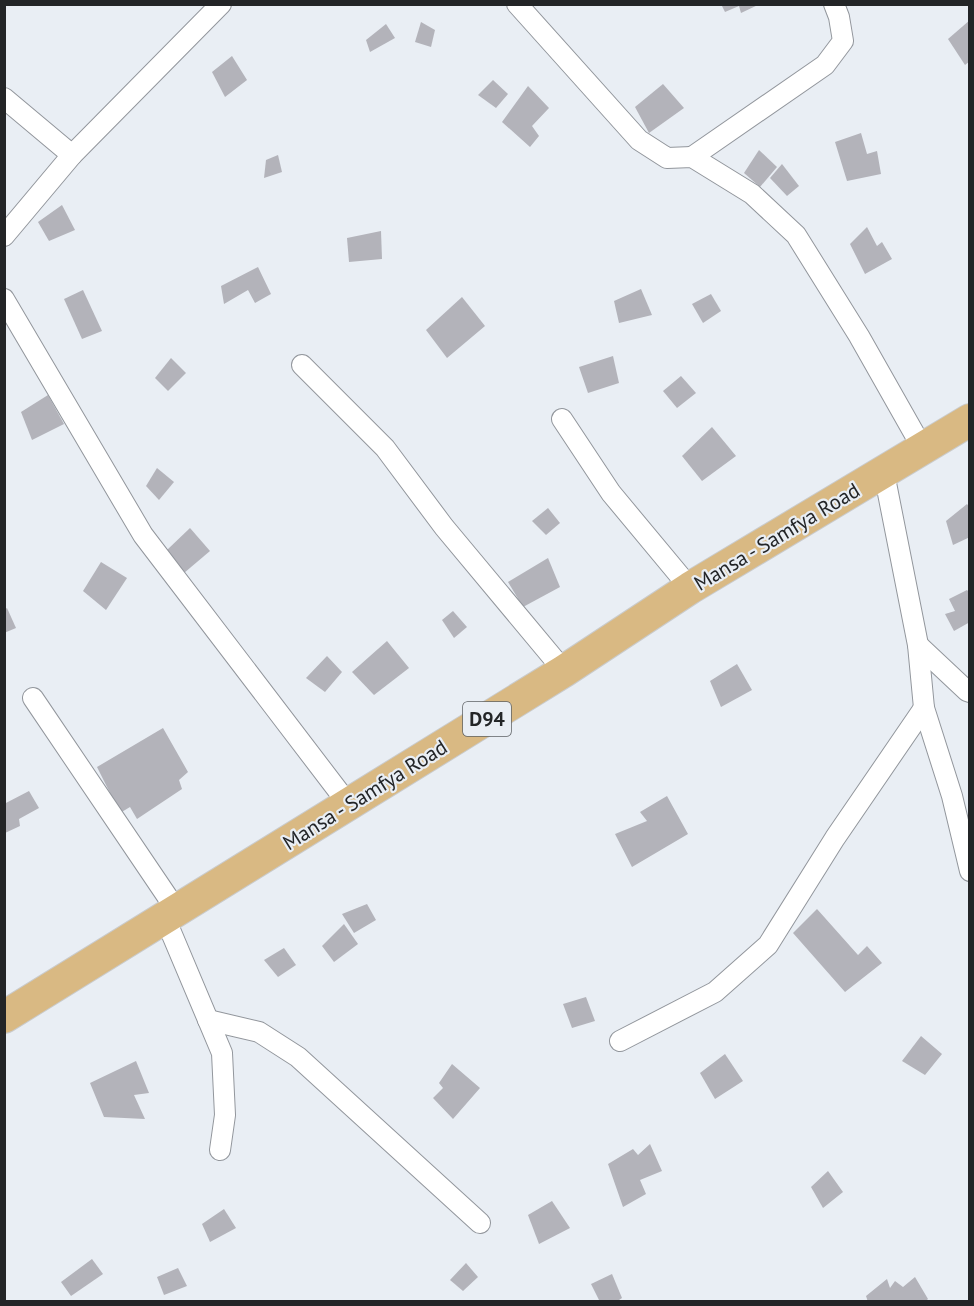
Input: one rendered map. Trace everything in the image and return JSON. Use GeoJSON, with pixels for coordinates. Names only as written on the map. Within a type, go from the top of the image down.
{"type":"FeatureCollection","features":[{"type":"Feature","properties":{"kind":"main road","name":"Mansa - Samfya Road"},"geometry":{"type":"LineString","coordinates":[[4,1017],[564,671],[690,588],[969,420]]}},
{"type":"Feature","properties":{"kind":"street"},"geometry":{"type":"LineString","coordinates":[[4,236],[72,155],[221,4]]}},
{"type":"Feature","properties":{"kind":"street"},"geometry":{"type":"LineString","coordinates":[[517,4],[639,140],[667,158],[692,157],[825,65],[843,41],[834,4]]}},
{"type":"Feature","properties":{"kind":"street"},"geometry":{"type":"LineString","coordinates":[[4,98],[72,155]]}},
{"type":"Feature","properties":{"kind":"street"},"geometry":{"type":"LineString","coordinates":[[692,157],[752,194],[796,236],[859,336],[923,448]]}},
{"type":"Feature","properties":{"kind":"street"},"geometry":{"type":"LineString","coordinates":[[4,299],[143,535],[349,805]]}},
{"type":"Feature","properties":{"kind":"street"},"geometry":{"type":"LineString","coordinates":[[302,365],[385,448],[444,527],[564,671]]}},
{"type":"Feature","properties":{"kind":"street"},"geometry":{"type":"LineString","coordinates":[[562,419],[612,493],[690,588]]}},
{"type":"Feature","properties":{"kind":"street"},"geometry":{"type":"LineString","coordinates":[[884,473],[918,645],[924,708],[952,796],[969,871]]}},
{"type":"Feature","properties":{"kind":"street"},"geometry":{"type":"LineString","coordinates":[[918,645],[969,692]]}},
{"type":"Feature","properties":{"kind":"street"},"geometry":{"type":"LineString","coordinates":[[33,698],[171,914],[222,1053],[225,1115],[220,1150]]}},
{"type":"Feature","properties":{"kind":"street"},"geometry":{"type":"LineString","coordinates":[[620,1041],[715,992],[768,945],[835,838],[924,708]]}},
{"type":"Feature","properties":{"kind":"street"},"geometry":{"type":"LineString","coordinates":[[208,1020],[259,1032],[298,1057],[480,1223]]}},
{"type":"Feature","properties":{"kind":"building"},"geometry":{"type":"Polygon","coordinates":[[[721,4],[760,4],[741,13],[739,6],[725,12],[721,4]]]}},
{"type":"Feature","properties":{"kind":"building"},"geometry":{"type":"Polygon","coordinates":[[[970,20],[970,61],[965,65],[948,39],[970,20]]]}},
{"type":"Feature","properties":{"kind":"building"},"geometry":{"type":"Polygon","coordinates":[[[421,22],[435,30],[431,47],[415,42],[421,22]]]}},
{"type":"Feature","properties":{"kind":"building"},"geometry":{"type":"Polygon","coordinates":[[[386,24],[395,38],[370,52],[366,40],[386,24]]]}},
{"type":"Feature","properties":{"kind":"building"},"geometry":{"type":"Polygon","coordinates":[[[232,56],[247,80],[225,97],[212,72],[232,56]]]}},
{"type":"Feature","properties":{"kind":"building"},"geometry":{"type":"Polygon","coordinates":[[[493,80],[508,94],[496,108],[478,95],[493,80]]]}},
{"type":"Feature","properties":{"kind":"building"},"geometry":{"type":"Polygon","coordinates":[[[663,84],[684,108],[649,133],[635,107],[663,84]]]}},
{"type":"Feature","properties":{"kind":"building"},"geometry":{"type":"Polygon","coordinates":[[[528,86],[549,108],[532,126],[539,136],[530,147],[502,122],[528,86]]]}},
{"type":"Feature","properties":{"kind":"building"},"geometry":{"type":"Polygon","coordinates":[[[861,133],[867,154],[877,151],[881,174],[847,181],[835,142],[861,133]]]}},
{"type":"Feature","properties":{"kind":"building"},"geometry":{"type":"Polygon","coordinates":[[[759,150],[777,167],[760,187],[744,173],[759,150]]]}},
{"type":"Feature","properties":{"kind":"building"},"geometry":{"type":"Polygon","coordinates":[[[278,155],[282,172],[264,178],[266,160],[278,155]]]}},
{"type":"Feature","properties":{"kind":"building"},"geometry":{"type":"Polygon","coordinates":[[[782,164],[799,186],[787,196],[770,178],[782,164]]]}},
{"type":"Feature","properties":{"kind":"building"},"geometry":{"type":"Polygon","coordinates":[[[62,205],[75,230],[49,241],[38,222],[62,205]]]}},
{"type":"Feature","properties":{"kind":"building"},"geometry":{"type":"Polygon","coordinates":[[[867,227],[877,246],[882,242],[892,259],[865,274],[850,244],[867,227]]]}},
{"type":"Feature","properties":{"kind":"building"},"geometry":{"type":"Polygon","coordinates":[[[381,231],[382,259],[349,262],[347,238],[381,231]]]}},
{"type":"Feature","properties":{"kind":"building"},"geometry":{"type":"Polygon","coordinates":[[[258,267],[271,294],[255,303],[248,290],[224,304],[221,286],[258,267]]]}},
{"type":"Feature","properties":{"kind":"building"},"geometry":{"type":"Polygon","coordinates":[[[641,289],[652,315],[619,323],[614,301],[641,289]]]}},
{"type":"Feature","properties":{"kind":"building"},"geometry":{"type":"Polygon","coordinates":[[[83,290],[102,331],[82,339],[64,299],[83,290]]]}},
{"type":"Feature","properties":{"kind":"building"},"geometry":{"type":"Polygon","coordinates":[[[711,294],[721,311],[703,323],[692,304],[711,294]]]}},
{"type":"Feature","properties":{"kind":"building"},"geometry":{"type":"Polygon","coordinates":[[[462,297],[485,326],[447,358],[426,330],[462,297]]]}},
{"type":"Feature","properties":{"kind":"building"},"geometry":{"type":"Polygon","coordinates":[[[613,356],[619,383],[588,393],[579,367],[613,356]]]}},
{"type":"Feature","properties":{"kind":"building"},"geometry":{"type":"Polygon","coordinates":[[[171,358],[186,373],[168,391],[155,378],[171,358]]]}},
{"type":"Feature","properties":{"kind":"building"},"geometry":{"type":"Polygon","coordinates":[[[681,376],[696,393],[677,408],[663,391],[681,376]]]}},
{"type":"Feature","properties":{"kind":"building"},"geometry":{"type":"Polygon","coordinates":[[[48,395],[64,424],[32,440],[21,412],[48,395]]]}},
{"type":"Feature","properties":{"kind":"building"},"geometry":{"type":"Polygon","coordinates":[[[712,427],[736,456],[702,481],[682,456],[712,427]]]}},
{"type":"Feature","properties":{"kind":"building"},"geometry":{"type":"Polygon","coordinates":[[[157,468],[174,482],[159,500],[146,486],[157,468]]]}},
{"type":"Feature","properties":{"kind":"building"},"geometry":{"type":"Polygon","coordinates":[[[967,504],[970,508],[970,537],[953,545],[946,521],[967,504]]]}},
{"type":"Feature","properties":{"kind":"building"},"geometry":{"type":"Polygon","coordinates":[[[548,508],[560,523],[546,535],[532,521],[548,508]]]}},
{"type":"Feature","properties":{"kind":"building"},"geometry":{"type":"Polygon","coordinates":[[[190,528],[210,551],[184,573],[167,550],[190,528]]]}},
{"type":"Feature","properties":{"kind":"building"},"geometry":{"type":"Polygon","coordinates":[[[548,558],[560,587],[523,607],[508,582],[548,558]]]}},
{"type":"Feature","properties":{"kind":"building"},"geometry":{"type":"Polygon","coordinates":[[[101,562],[127,578],[106,610],[83,591],[101,562]]]}},
{"type":"Feature","properties":{"kind":"building"},"geometry":{"type":"Polygon","coordinates":[[[967,590],[970,593],[970,622],[954,631],[945,614],[955,611],[949,599],[967,590]]]}},
{"type":"Feature","properties":{"kind":"building"},"geometry":{"type":"Polygon","coordinates":[[[7,608],[16,628],[4,633],[4,610],[7,608]]]}},
{"type":"Feature","properties":{"kind":"building"},"geometry":{"type":"Polygon","coordinates":[[[453,611],[467,627],[454,638],[442,620],[453,611]]]}},
{"type":"Feature","properties":{"kind":"building"},"geometry":{"type":"Polygon","coordinates":[[[387,641],[409,668],[374,695],[352,672],[387,641]]]}},
{"type":"Feature","properties":{"kind":"building"},"geometry":{"type":"Polygon","coordinates":[[[327,656],[342,672],[325,692],[306,678],[327,656]]]}},
{"type":"Feature","properties":{"kind":"building"},"geometry":{"type":"Polygon","coordinates":[[[737,664],[752,690],[721,707],[710,681],[737,664]]]}},
{"type":"Feature","properties":{"kind":"building"},"geometry":{"type":"Polygon","coordinates":[[[163,728],[188,772],[179,780],[182,789],[137,819],[130,807],[120,813],[97,767],[163,728]]]}},
{"type":"Feature","properties":{"kind":"building"},"geometry":{"type":"Polygon","coordinates":[[[29,791],[39,808],[19,819],[20,826],[5,833],[4,804],[29,791]]]}},
{"type":"Feature","properties":{"kind":"building"},"geometry":{"type":"Polygon","coordinates":[[[667,796],[688,834],[632,867],[615,834],[647,821],[640,812],[667,796]]]}},
{"type":"Feature","properties":{"kind":"building"},"geometry":{"type":"Polygon","coordinates":[[[367,904],[376,920],[354,933],[342,914],[367,904]]]}},
{"type":"Feature","properties":{"kind":"building"},"geometry":{"type":"Polygon","coordinates":[[[817,909],[858,955],[867,946],[882,963],[845,992],[793,933],[817,909]]]}},
{"type":"Feature","properties":{"kind":"building"},"geometry":{"type":"Polygon","coordinates":[[[344,924],[358,944],[334,962],[322,946],[344,924]]]}},
{"type":"Feature","properties":{"kind":"building"},"geometry":{"type":"Polygon","coordinates":[[[284,948],[296,965],[278,977],[264,960],[284,948]]]}},
{"type":"Feature","properties":{"kind":"building"},"geometry":{"type":"Polygon","coordinates":[[[586,997],[595,1021],[572,1028],[563,1004],[586,997]]]}},
{"type":"Feature","properties":{"kind":"building"},"geometry":{"type":"Polygon","coordinates":[[[921,1036],[942,1054],[925,1075],[902,1061],[921,1036]]]}},
{"type":"Feature","properties":{"kind":"building"},"geometry":{"type":"Polygon","coordinates":[[[725,1054],[743,1081],[715,1099],[700,1073],[725,1054]]]}},
{"type":"Feature","properties":{"kind":"building"},"geometry":{"type":"Polygon","coordinates":[[[136,1061],[149,1093],[134,1095],[145,1119],[104,1117],[90,1083],[136,1061]]]}},
{"type":"Feature","properties":{"kind":"building"},"geometry":{"type":"Polygon","coordinates":[[[452,1064],[480,1088],[453,1119],[433,1098],[443,1088],[439,1083],[452,1064]]]}},
{"type":"Feature","properties":{"kind":"building"},"geometry":{"type":"Polygon","coordinates":[[[650,1144],[662,1171],[640,1180],[646,1194],[623,1207],[608,1164],[633,1149],[638,1155],[650,1144]]]}},
{"type":"Feature","properties":{"kind":"building"},"geometry":{"type":"Polygon","coordinates":[[[828,1171],[843,1192],[823,1208],[811,1187],[828,1171]]]}},
{"type":"Feature","properties":{"kind":"building"},"geometry":{"type":"Polygon","coordinates":[[[552,1201],[570,1228],[539,1244],[528,1215],[552,1201]]]}},
{"type":"Feature","properties":{"kind":"building"},"geometry":{"type":"Polygon","coordinates":[[[224,1209],[236,1228],[210,1242],[202,1224],[224,1209]]]}},
{"type":"Feature","properties":{"kind":"building"},"geometry":{"type":"Polygon","coordinates":[[[92,1259],[103,1274],[71,1296],[61,1282],[92,1259]]]}},
{"type":"Feature","properties":{"kind":"building"},"geometry":{"type":"Polygon","coordinates":[[[466,1263],[478,1277],[463,1291],[450,1280],[466,1263]]]}},
{"type":"Feature","properties":{"kind":"building"},"geometry":{"type":"Polygon","coordinates":[[[178,1268],[187,1286],[164,1295],[157,1277],[178,1268]]]}},
{"type":"Feature","properties":{"kind":"building"},"geometry":{"type":"Polygon","coordinates":[[[612,1274],[622,1298],[616,1302],[600,1302],[591,1284],[612,1274]]]}},
{"type":"Feature","properties":{"kind":"building"},"geometry":{"type":"Polygon","coordinates":[[[915,1277],[928,1299],[925,1302],[868,1302],[866,1296],[887,1279],[890,1288],[895,1281],[903,1287],[915,1277]]]}}]}
